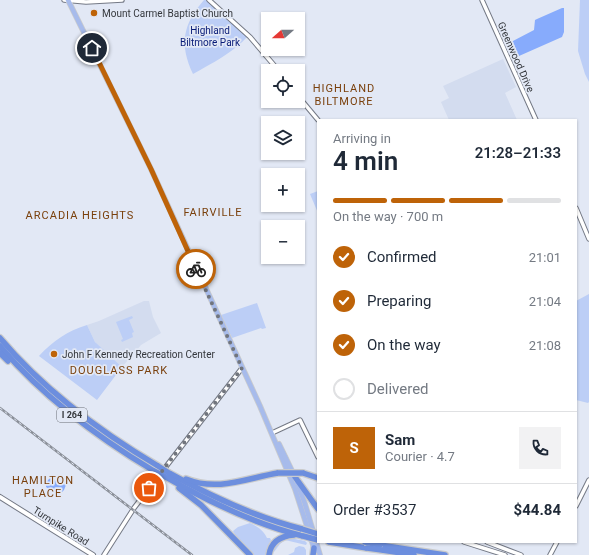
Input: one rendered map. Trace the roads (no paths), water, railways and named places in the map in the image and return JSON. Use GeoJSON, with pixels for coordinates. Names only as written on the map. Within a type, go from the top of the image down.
{"type":"FeatureCollection","features":[{"type":"Feature","properties":{"kind":"highway"},"geometry":{"type":"LineString","coordinates":[[0,333],[19,359]]}},
{"type":"Feature","properties":{"kind":"highway","name":"I 264"},"geometry":{"type":"LineString","coordinates":[[0,338],[55,394],[72,408],[156,468]]}},
{"type":"Feature","properties":{"kind":"highway","name":"I 264"},"geometry":{"type":"LineString","coordinates":[[0,346],[46,394],[92,430],[123,451],[168,475],[232,505],[317,540]]}},
{"type":"Feature","properties":{"kind":"highway"},"geometry":{"type":"LineString","coordinates":[[0,353],[46,394]]}},
{"type":"Feature","properties":{"kind":"highway"},"geometry":{"type":"LineString","coordinates":[[168,475],[196,483],[217,485],[232,484],[278,473],[304,473],[317,478]]}},
{"type":"Feature","properties":{"kind":"highway"},"geometry":{"type":"LineString","coordinates":[[168,475],[250,555]]}},
{"type":"Feature","properties":{"kind":"highway"},"geometry":{"type":"LineString","coordinates":[[295,477],[317,508]]}},
{"type":"Feature","properties":{"kind":"highway"},"geometry":{"type":"LineString","coordinates":[[269,555],[271,547],[278,539],[284,536],[301,533]]}},
{"type":"Feature","properties":{"kind":"highway","name":"I 264"},"geometry":{"type":"LineString","coordinates":[[301,533],[317,534]]}},
{"type":"Feature","properties":{"kind":"highway"},"geometry":{"type":"LineString","coordinates":[[346,543],[407,548],[446,555]]}},
{"type":"Feature","properties":{"kind":"highway"},"geometry":{"type":"LineString","coordinates":[[373,543],[376,555]]}},
{"type":"Feature","properties":{"kind":"highway"},"geometry":{"type":"LineString","coordinates":[[380,545],[414,555]]}},
{"type":"Feature","properties":{"kind":"highway"},"geometry":{"type":"LineString","coordinates":[[314,548],[314,555]]}},
{"type":"Feature","properties":{"kind":"main road"},"geometry":{"type":"LineString","coordinates":[[67,0],[151,169],[272,432],[300,501],[314,548]]}},
{"type":"Feature","properties":{"kind":"main road"},"geometry":{"type":"LineString","coordinates":[[272,432],[276,437],[295,477],[305,504],[320,555]]}},
{"type":"Feature","properties":{"kind":"main road","name":"Turnpike Road"},"geometry":{"type":"LineString","coordinates":[[0,497],[93,555]]}},
{"type":"Feature","properties":{"kind":"street"},"geometry":{"type":"LineString","coordinates":[[67,0],[89,2],[122,0]]}},
{"type":"Feature","properties":{"kind":"street"},"geometry":{"type":"LineString","coordinates":[[209,0],[250,37],[273,64]]}},
{"type":"Feature","properties":{"kind":"street","name":"Greenwood Drive"},"geometry":{"type":"LineString","coordinates":[[482,0],[536,119]]}},
{"type":"Feature","properties":{"kind":"street"},"geometry":{"type":"LineString","coordinates":[[305,104],[317,119]]}},
{"type":"Feature","properties":{"kind":"street"},"geometry":{"type":"LineString","coordinates":[[577,210],[589,233]]}},
{"type":"Feature","properties":{"kind":"street"},"geometry":{"type":"LineString","coordinates":[[580,216],[589,239]]}},
{"type":"Feature","properties":{"kind":"street"},"geometry":{"type":"LineString","coordinates":[[104,555],[134,508],[242,368]]}},
{"type":"Feature","properties":{"kind":"street"},"geometry":{"type":"LineString","coordinates":[[272,432],[300,420],[317,455]]}},
{"type":"Feature","properties":{"kind":"street"},"geometry":{"type":"LineString","coordinates":[[577,504],[589,480]]}},
{"type":"Feature","properties":{"kind":"street"},"geometry":{"type":"LineString","coordinates":[[577,492],[582,494]]}},
{"type":"Feature","properties":{"kind":"street"},"geometry":{"type":"LineString","coordinates":[[467,543],[505,555]]}},
{"type":"Feature","properties":{"kind":"street"},"geometry":{"type":"LineString","coordinates":[[490,543],[521,555]]}},
{"type":"Feature","properties":{"kind":"street"},"geometry":{"type":"LineString","coordinates":[[550,555],[556,543]]}},
{"type":"Feature","properties":{"kind":"water"},"geometry":{"type":"Polygon","coordinates":[[[564,8],[564,32],[562,37],[519,56],[516,55],[511,42],[534,30],[535,20],[564,8]]]}},
{"type":"Feature","properties":{"kind":"water"},"geometry":{"type":"Polygon","coordinates":[[[52,476],[57,483],[66,485],[60,494],[56,494],[46,487],[46,482],[52,476]]]}},
{"type":"Feature","properties":{"kind":"railway"},"geometry":{"type":"LineString","coordinates":[[0,408],[192,555]]}},
{"type":"Feature","properties":{"kind":"place","name":"Mount Carmel Baptist Church"},"geometry":{"type":"Point","coordinates":[94,13]}},
{"type":"Feature","properties":{"kind":"place","name":"John F Kennedy Recreation Center"},"geometry":{"type":"Point","coordinates":[54,354]}},
{"type":"Feature","properties":{"kind":"district","name":"HIGHLAND BILTMORE"},"geometry":{"type":"Point","coordinates":[344,94]}},
{"type":"Feature","properties":{"kind":"district","name":"FAIRVILLE"},"geometry":{"type":"Point","coordinates":[213,212]}},
{"type":"Feature","properties":{"kind":"district","name":"ARCADIA HEIGHTS"},"geometry":{"type":"Point","coordinates":[80,215]}},
{"type":"Feature","properties":{"kind":"district","name":"DOUGLASS PARK"},"geometry":{"type":"Point","coordinates":[119,370]}},
{"type":"Feature","properties":{"kind":"district","name":"HAMILTON PLACE"},"geometry":{"type":"Point","coordinates":[43,486]}},
{"type":"Feature","properties":{"kind":"park label","name":"Highland Biltmore Park"},"geometry":{"type":"Point","coordinates":[210,36]}}]}
